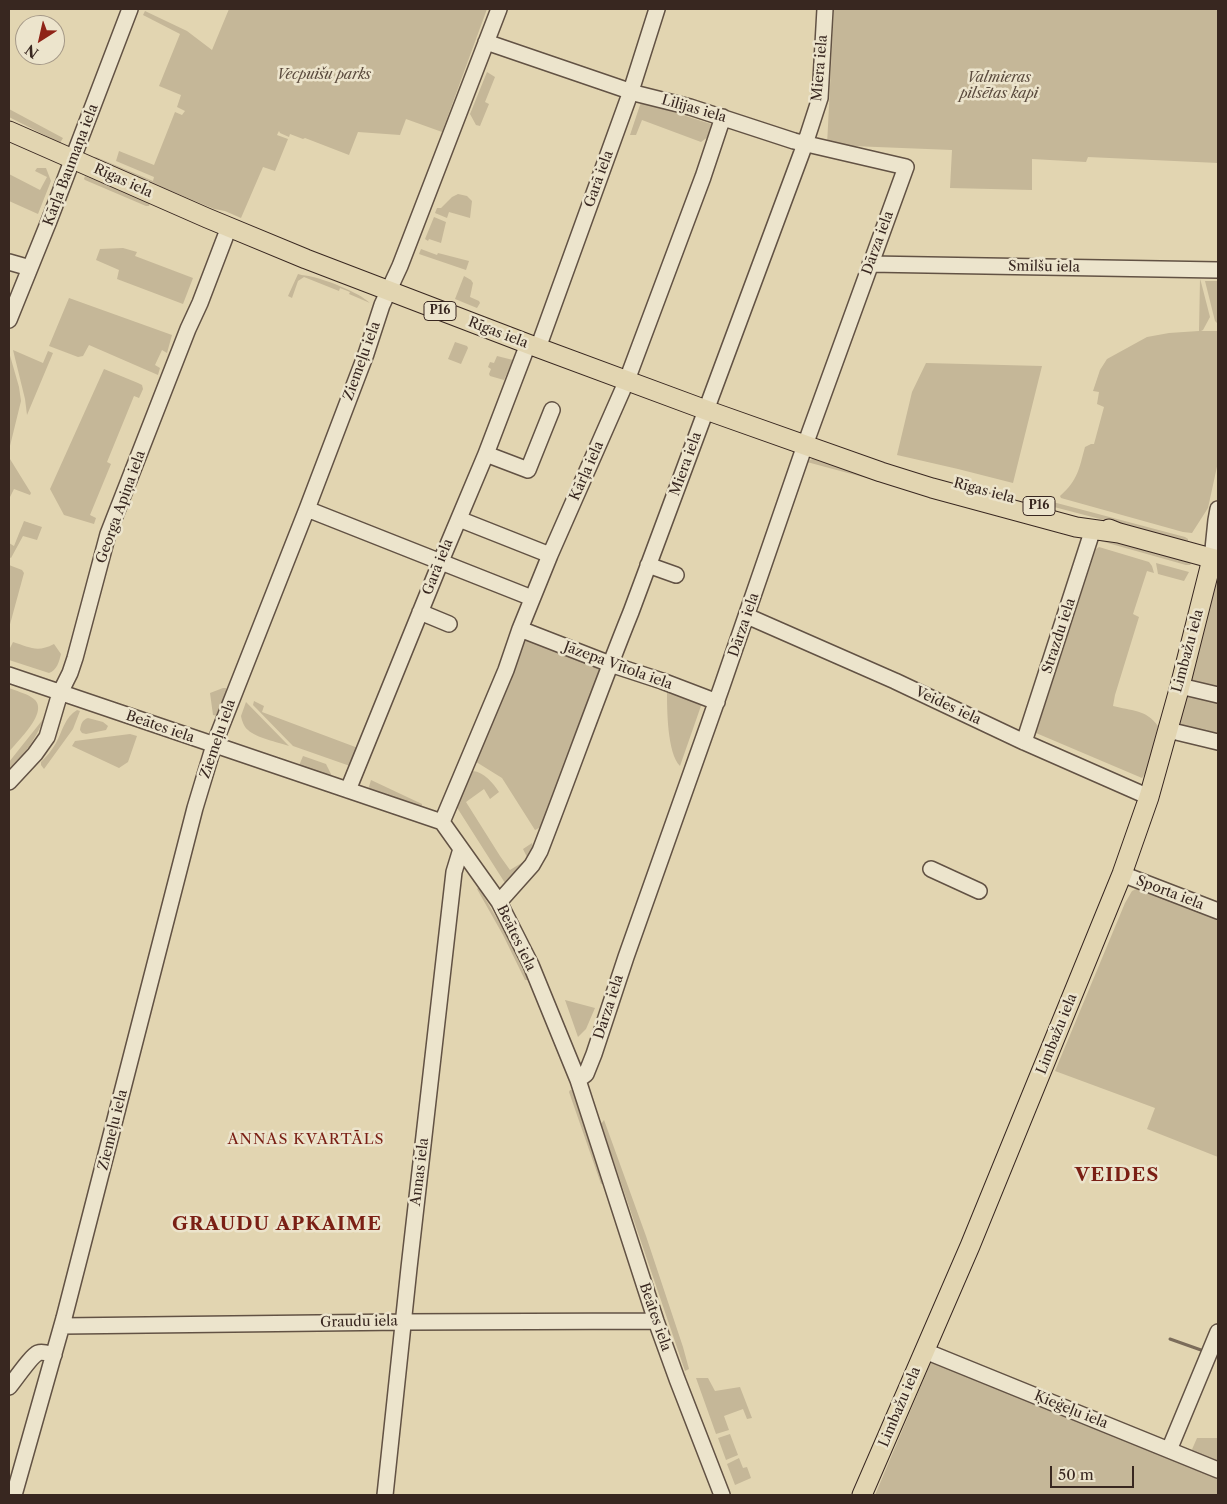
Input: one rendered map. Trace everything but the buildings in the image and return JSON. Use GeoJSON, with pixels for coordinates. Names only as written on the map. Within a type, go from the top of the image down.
{"type":"FeatureCollection","features":[{"type":"Feature","properties":{"kind":"main road","name":"Rīgas iela"},"geometry":{"type":"LineString","coordinates":[[9,123],[73,159]]}},
{"type":"Feature","properties":{"kind":"main road","name":"Rīgas iela"},"geometry":{"type":"LineString","coordinates":[[9,130],[230,227],[388,291],[706,410],[881,472],[932,488],[1076,527],[1119,533],[1215,559]]}},
{"type":"Feature","properties":{"kind":"main road","name":"Rīgas iela"},"geometry":{"type":"LineString","coordinates":[[845,459],[890,465],[1079,517],[1119,533]]}},
{"type":"Feature","properties":{"kind":"main road","name":"Limbažu iela"},"geometry":{"type":"LineString","coordinates":[[862,1495],[973,1237],[1122,874],[1149,797],[1215,559]]}},
{"type":"Feature","properties":{"kind":"street","name":"Kārļa Baumaņa iela"},"geometry":{"type":"LineString","coordinates":[[9,320],[130,9]]}},
{"type":"Feature","properties":{"kind":"street","name":"Ziemeļu iela"},"geometry":{"type":"LineString","coordinates":[[14,1495],[62,1326],[195,808],[214,745],[307,509],[366,354],[382,305],[400,266],[499,9]]}},
{"type":"Feature","properties":{"kind":"street","name":"Garā iela"},"geometry":{"type":"LineString","coordinates":[[348,790],[440,561],[533,346],[631,92],[657,9]]}},
{"type":"Feature","properties":{"kind":"street","name":"Miera iela"},"geometry":{"type":"LineString","coordinates":[[499,902],[532,866],[540,850],[805,144],[820,98],[825,9]]}},
{"type":"Feature","properties":{"kind":"street","name":"Lilijas iela"},"geometry":{"type":"LineString","coordinates":[[487,41],[631,92],[690,106],[805,144],[906,167]]}},
{"type":"Feature","properties":{"kind":"street","name":"Kārļa iela"},"geometry":{"type":"LineString","coordinates":[[442,822],[506,670],[532,598],[627,380],[723,117]]}},
{"type":"Feature","properties":{"kind":"street","name":"Dārza iela"},"geometry":{"type":"LineString","coordinates":[[578,1080],[586,1074],[594,1054],[626,957],[717,702],[805,445],[906,167]]}},
{"type":"Feature","properties":{"kind":"street","name":"Georga Apiņa iela"},"geometry":{"type":"LineString","coordinates":[[9,782],[35,754],[47,737],[60,693],[75,658],[108,534],[230,227]]}},
{"type":"Feature","properties":{"kind":"street"},"geometry":{"type":"LineString","coordinates":[[9,262],[30,268]]}},
{"type":"Feature","properties":{"kind":"street","name":"Smilšu iela"},"geometry":{"type":"LineString","coordinates":[[870,264],[1218,270]]}},
{"type":"Feature","properties":{"kind":"street"},"geometry":{"type":"LineString","coordinates":[[486,454],[528,470],[552,410]]}},
{"type":"Feature","properties":{"kind":"street"},"geometry":{"type":"LineString","coordinates":[[307,509],[532,598]]}},
{"type":"Feature","properties":{"kind":"street"},"geometry":{"type":"LineString","coordinates":[[1215,559],[1218,509]]}},
{"type":"Feature","properties":{"kind":"street"},"geometry":{"type":"LineString","coordinates":[[458,519],[550,555]]}},
{"type":"Feature","properties":{"kind":"street","name":"Strazdu iela"},"geometry":{"type":"LineString","coordinates":[[1024,742],[1093,529]]}},
{"type":"Feature","properties":{"kind":"street"},"geometry":{"type":"LineString","coordinates":[[648,565],[676,575]]}},
{"type":"Feature","properties":{"kind":"street"},"geometry":{"type":"LineString","coordinates":[[420,612],[449,624]]}},
{"type":"Feature","properties":{"kind":"street","name":"Veides iela"},"geometry":{"type":"LineString","coordinates":[[747,616],[1149,797]]}},
{"type":"Feature","properties":{"kind":"street","name":"Jāzepa Vītola iela"},"geometry":{"type":"LineString","coordinates":[[520,629],[610,664],[717,702]]}},
{"type":"Feature","properties":{"kind":"street","name":"Beātes iela"},"geometry":{"type":"LineString","coordinates":[[9,675],[442,822],[499,902],[531,966],[578,1080],[676,1379],[722,1495]]}},
{"type":"Feature","properties":{"kind":"street"},"geometry":{"type":"LineString","coordinates":[[1180,686],[1218,695]]}},
{"type":"Feature","properties":{"kind":"street"},"geometry":{"type":"LineString","coordinates":[[1168,730],[1218,742]]}},
{"type":"Feature","properties":{"kind":"street","name":"Annas iela"},"geometry":{"type":"LineString","coordinates":[[385,1495],[454,872],[461,849]]}},
{"type":"Feature","properties":{"kind":"street"},"geometry":{"type":"LineString","coordinates":[[931,869],[979,891]]}},
{"type":"Feature","properties":{"kind":"street","name":"Sporta iela"},"geometry":{"type":"LineString","coordinates":[[1122,874],[1218,912]]}},
{"type":"Feature","properties":{"kind":"street","name":"Graudu iela"},"geometry":{"type":"LineString","coordinates":[[62,1326],[656,1321]]}},
{"type":"Feature","properties":{"kind":"street"},"geometry":{"type":"LineString","coordinates":[[1169,1450],[1218,1332]]}},
{"type":"Feature","properties":{"kind":"street","name":"Ķieģeļu iela"},"geometry":{"type":"LineString","coordinates":[[925,1351],[1218,1470]]}},
{"type":"Feature","properties":{"kind":"street"},"geometry":{"type":"LineString","coordinates":[[9,1387],[34,1356],[39,1353],[54,1355]]}},
{"type":"Feature","properties":{"kind":"green space","name":"Vecpuišu parks"},"geometry":{"type":"Polygon","coordinates":[[[229,9],[487,9],[442,132],[406,119],[400,135],[358,132],[349,155],[305,138],[290,134],[289,137],[279,131],[277,135],[288,139],[275,171],[263,167],[241,218],[225,211],[214,209],[92,158],[96,157],[153,181],[154,177],[116,161],[119,151],[154,165],[175,112],[182,115],[185,111],[177,107],[181,95],[159,86],[180,34],[143,15],[145,11],[187,31],[212,50],[229,9]]]}},
{"type":"Feature","properties":{"kind":"green space","name":"Valmieras pilsētas kapi"},"geometry":{"type":"Polygon","coordinates":[[[834,9],[1218,9],[1218,163],[1088,157],[1086,162],[1032,159],[1032,190],[950,188],[952,150],[827,145],[834,9]]]}},
{"type":"Feature","properties":{"kind":"green space"},"geometry":{"type":"Polygon","coordinates":[[[487,72],[495,77],[485,102],[489,104],[480,126],[476,125],[470,114],[487,72]]]}},
{"type":"Feature","properties":{"kind":"green space"},"geometry":{"type":"Polygon","coordinates":[[[641,102],[711,124],[708,137],[701,142],[642,120],[636,135],[630,135],[641,102]]]}},
{"type":"Feature","properties":{"kind":"green space"},"geometry":{"type":"Polygon","coordinates":[[[9,109],[63,138],[60,143],[9,117],[9,109]]]}},
{"type":"Feature","properties":{"kind":"green space"},"geometry":{"type":"Polygon","coordinates":[[[37,168],[46,168],[51,181],[38,214],[9,201],[9,174],[40,190],[47,177],[35,171],[37,168]]]}},
{"type":"Feature","properties":{"kind":"green space"},"geometry":{"type":"Polygon","coordinates":[[[85,176],[150,203],[149,206],[85,180],[85,176]]]}},
{"type":"Feature","properties":{"kind":"green space"},"geometry":{"type":"Polygon","coordinates":[[[458,194],[467,196],[472,201],[470,218],[449,212],[447,218],[435,213],[437,208],[441,208],[458,194]]]}},
{"type":"Feature","properties":{"kind":"green space"},"geometry":{"type":"Polygon","coordinates":[[[434,217],[446,222],[441,243],[425,239],[434,217]]]}},
{"type":"Feature","properties":{"kind":"green space"},"geometry":{"type":"Polygon","coordinates":[[[123,248],[137,252],[135,256],[193,278],[183,304],[117,279],[119,270],[96,260],[100,249],[123,248]]]}},
{"type":"Feature","properties":{"kind":"green space"},"geometry":{"type":"Polygon","coordinates":[[[421,249],[437,255],[438,253],[469,261],[466,270],[419,254],[421,249]]]}},
{"type":"Feature","properties":{"kind":"green space"},"geometry":{"type":"Polygon","coordinates":[[[298,274],[335,284],[370,303],[340,288],[339,291],[304,277],[298,281],[292,298],[288,296],[298,274]]]}},
{"type":"Feature","properties":{"kind":"green space"},"geometry":{"type":"Polygon","coordinates":[[[464,276],[473,283],[470,297],[479,301],[480,303],[477,308],[455,299],[464,276]]]}},
{"type":"Feature","properties":{"kind":"green space"},"geometry":{"type":"Polygon","coordinates":[[[1200,279],[1210,317],[1201,331],[1218,331],[1218,462],[1208,508],[1192,533],[1061,498],[1060,496],[1071,485],[1077,474],[1085,447],[1094,444],[1104,407],[1097,404],[1099,392],[1093,391],[1100,370],[1107,359],[1147,337],[1199,331],[1200,279]]]}},
{"type":"Feature","properties":{"kind":"green space"},"geometry":{"type":"Polygon","coordinates":[[[1205,281],[1218,281],[1218,324],[1215,321],[1205,281]]]}},
{"type":"Feature","properties":{"kind":"green space"},"geometry":{"type":"Polygon","coordinates":[[[69,298],[172,335],[167,353],[162,350],[155,365],[160,368],[158,375],[89,345],[83,356],[78,357],[49,346],[69,298]]]}},
{"type":"Feature","properties":{"kind":"green space"},"geometry":{"type":"Polygon","coordinates":[[[455,342],[468,348],[461,364],[448,359],[455,342]]]}},
{"type":"Feature","properties":{"kind":"green space"},"geometry":{"type":"Polygon","coordinates":[[[13,350],[43,363],[48,351],[53,353],[27,415],[25,399],[13,350]]]}},
{"type":"Feature","properties":{"kind":"green space"},"geometry":{"type":"Polygon","coordinates":[[[9,352],[21,401],[9,450],[9,352]]]}},
{"type":"Feature","properties":{"kind":"green space"},"geometry":{"type":"Polygon","coordinates":[[[497,356],[513,360],[504,380],[489,374],[491,369],[488,367],[490,362],[494,363],[497,356]]]}},
{"type":"Feature","properties":{"kind":"green space"},"geometry":{"type":"Polygon","coordinates":[[[926,363],[1042,366],[1013,483],[897,455],[912,392],[926,363]]]}},
{"type":"Feature","properties":{"kind":"green space"},"geometry":{"type":"Polygon","coordinates":[[[104,369],[142,385],[143,389],[139,398],[134,396],[107,462],[111,464],[90,515],[96,518],[94,524],[64,515],[50,489],[104,369]]]}},
{"type":"Feature","properties":{"kind":"green space"},"geometry":{"type":"Polygon","coordinates":[[[9,450],[10,459],[31,493],[30,495],[14,489],[9,499],[9,450]]]}},
{"type":"Feature","properties":{"kind":"green space"},"geometry":{"type":"Polygon","coordinates":[[[815,458],[963,504],[807,462],[815,458]]]}},
{"type":"Feature","properties":{"kind":"green space"},"geometry":{"type":"Polygon","coordinates":[[[1034,497],[1185,537],[1188,539],[1188,542],[1035,502],[1034,497]]]}},
{"type":"Feature","properties":{"kind":"green space"},"geometry":{"type":"Polygon","coordinates":[[[24,521],[42,527],[37,540],[23,536],[11,558],[9,557],[9,543],[14,546],[24,521]]]}},
{"type":"Feature","properties":{"kind":"green space"},"geometry":{"type":"Polygon","coordinates":[[[1103,538],[1192,562],[1190,565],[1186,565],[1097,540],[1103,538]]]}},
{"type":"Feature","properties":{"kind":"green space"},"geometry":{"type":"Polygon","coordinates":[[[1099,547],[1149,562],[1154,573],[1147,571],[1133,614],[1139,617],[1113,706],[1148,716],[1158,726],[1147,771],[1142,778],[1036,733],[1096,549],[1099,547]]]}},
{"type":"Feature","properties":{"kind":"green space"},"geometry":{"type":"Polygon","coordinates":[[[1156,563],[1189,572],[1184,581],[1158,574],[1156,563]]]}},
{"type":"Feature","properties":{"kind":"green space"},"geometry":{"type":"Polygon","coordinates":[[[9,565],[22,570],[24,573],[9,628],[9,565]]]}},
{"type":"Feature","properties":{"kind":"green space"},"geometry":{"type":"Polygon","coordinates":[[[1215,572],[1218,573],[1218,738],[1175,727],[1215,572]]]}},
{"type":"Feature","properties":{"kind":"green space"},"geometry":{"type":"Polygon","coordinates":[[[529,635],[600,667],[600,674],[541,827],[535,830],[502,778],[473,760],[523,639],[529,635]]]}},
{"type":"Feature","properties":{"kind":"green space"},"geometry":{"type":"Polygon","coordinates":[[[13,642],[38,649],[54,644],[61,654],[54,670],[49,673],[9,660],[9,648],[13,642]]]}},
{"type":"Feature","properties":{"kind":"green space"},"geometry":{"type":"Polygon","coordinates":[[[9,688],[31,697],[37,702],[38,709],[32,724],[9,752],[9,688]]]}},
{"type":"Feature","properties":{"kind":"green space"},"geometry":{"type":"Polygon","coordinates":[[[226,688],[227,691],[217,716],[213,715],[210,693],[226,688]]]}},
{"type":"Feature","properties":{"kind":"green space"},"geometry":{"type":"Polygon","coordinates":[[[667,690],[702,703],[680,766],[672,751],[670,741],[667,690]]]}},
{"type":"Feature","properties":{"kind":"green space"},"geometry":{"type":"Polygon","coordinates":[[[254,701],[264,706],[262,712],[358,748],[351,765],[293,746],[253,705],[254,701]]]}},
{"type":"Feature","properties":{"kind":"green space"},"geometry":{"type":"Polygon","coordinates":[[[246,702],[289,746],[262,738],[247,729],[243,724],[241,716],[246,702]]]}},
{"type":"Feature","properties":{"kind":"green space"},"geometry":{"type":"Polygon","coordinates":[[[77,710],[80,711],[73,729],[44,769],[41,762],[54,746],[67,721],[77,710]]]}},
{"type":"Feature","properties":{"kind":"green space"},"geometry":{"type":"Polygon","coordinates":[[[44,718],[29,746],[9,772],[9,762],[44,718]]]}},
{"type":"Feature","properties":{"kind":"green space"},"geometry":{"type":"Polygon","coordinates":[[[88,718],[103,722],[108,726],[106,730],[82,733],[80,730],[81,724],[88,718]]]}},
{"type":"Feature","properties":{"kind":"green space"},"geometry":{"type":"Polygon","coordinates":[[[130,734],[137,736],[128,762],[119,768],[72,746],[75,741],[130,734]]]}},
{"type":"Feature","properties":{"kind":"green space"},"geometry":{"type":"Polygon","coordinates":[[[303,756],[326,764],[333,778],[298,768],[303,756]]]}},
{"type":"Feature","properties":{"kind":"green space"},"geometry":{"type":"Polygon","coordinates":[[[473,771],[484,776],[499,792],[490,799],[484,789],[466,802],[510,870],[528,859],[523,849],[532,843],[534,853],[509,882],[505,883],[456,806],[470,772],[473,771]]]}},
{"type":"Feature","properties":{"kind":"green space"},"geometry":{"type":"Polygon","coordinates":[[[371,780],[422,804],[421,810],[368,790],[371,780]]]}},
{"type":"Feature","properties":{"kind":"green space"},"geometry":{"type":"Polygon","coordinates":[[[1142,886],[1218,918],[1218,1157],[1147,1129],[1155,1108],[1055,1071],[1125,903],[1132,891],[1142,886]]]}},
{"type":"Feature","properties":{"kind":"green space"},"geometry":{"type":"Polygon","coordinates":[[[478,888],[506,934],[528,980],[525,980],[478,888]]]}},
{"type":"Feature","properties":{"kind":"green space"},"geometry":{"type":"Polygon","coordinates":[[[565,1000],[595,1008],[586,1029],[578,1037],[565,1000]]]}},
{"type":"Feature","properties":{"kind":"green space"},"geometry":{"type":"Polygon","coordinates":[[[572,1090],[604,1180],[603,1184],[601,1184],[569,1092],[572,1090]]]}},
{"type":"Feature","properties":{"kind":"green space"},"geometry":{"type":"Polygon","coordinates":[[[604,1120],[646,1236],[683,1347],[689,1369],[685,1371],[601,1124],[604,1120]]]}},
{"type":"Feature","properties":{"kind":"green space"},"geometry":{"type":"Polygon","coordinates":[[[931,1362],[1218,1476],[1218,1495],[875,1495],[931,1362]]]}},
{"type":"Feature","properties":{"kind":"green space"},"geometry":{"type":"Polygon","coordinates":[[[696,1378],[708,1378],[715,1391],[740,1387],[752,1418],[747,1419],[743,1409],[724,1416],[729,1430],[716,1434],[696,1378]]]}},
{"type":"Feature","properties":{"kind":"green space"},"geometry":{"type":"Polygon","coordinates":[[[730,1434],[738,1455],[726,1460],[718,1438],[730,1434]]]}},
{"type":"Feature","properties":{"kind":"green space"},"geometry":{"type":"Polygon","coordinates":[[[1197,1438],[1218,1438],[1218,1466],[1190,1454],[1197,1438]]]}},
{"type":"Feature","properties":{"kind":"green space"},"geometry":{"type":"Polygon","coordinates":[[[739,1458],[743,1468],[747,1467],[751,1478],[735,1485],[727,1464],[739,1458]]]}},
{"type":"Feature","properties":{"kind":"waterway"},"geometry":{"type":"LineString","coordinates":[[1170,1339],[1201,1350]]}},
{"type":"Feature","properties":{"kind":"district","name":"ANNAS KVARTĀLS"},"geometry":{"type":"Point","coordinates":[306,1140]}},
{"type":"Feature","properties":{"kind":"district","name":"VEIDES"},"geometry":{"type":"Point","coordinates":[1117,1176]}},
{"type":"Feature","properties":{"kind":"district","name":"GRAUDU APKAIME"},"geometry":{"type":"Point","coordinates":[277,1225]}}]}
